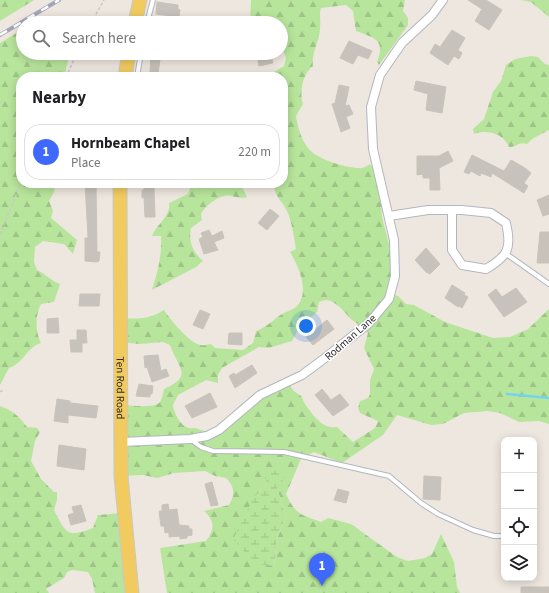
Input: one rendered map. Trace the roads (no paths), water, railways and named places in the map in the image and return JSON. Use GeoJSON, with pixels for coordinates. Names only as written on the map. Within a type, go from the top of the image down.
{"type":"FeatureCollection","features":[{"type":"Feature","properties":{"kind":"main road"},"geometry":{"type":"LineString","coordinates":[[137,16],[140,0]]}},
{"type":"Feature","properties":{"kind":"main road"},"geometry":{"type":"LineString","coordinates":[[126,72],[128,60]]}},
{"type":"Feature","properties":{"kind":"main road","name":"Ten Rod Road"},"geometry":{"type":"LineString","coordinates":[[120,188],[121,476],[132,593]]}},
{"type":"Feature","properties":{"kind":"street","name":"Rodman Lane"},"geometry":{"type":"LineString","coordinates":[[121,442],[190,439],[207,436],[219,430],[260,395],[302,375],[369,323],[389,299],[395,276],[394,240],[373,149],[371,106],[380,75],[402,43],[432,15],[443,0]]}},
{"type":"Feature","properties":{"kind":"street"},"geometry":{"type":"LineString","coordinates":[[389,216],[428,210],[452,210],[491,213],[506,223],[510,240],[502,260],[486,269],[462,265],[452,250],[452,210]]}},
{"type":"Feature","properties":{"kind":"lane"},"geometry":{"type":"LineString","coordinates":[[149,16],[153,0]]}},
{"type":"Feature","properties":{"kind":"lane"},"geometry":{"type":"LineString","coordinates":[[138,72],[140,60]]}},
{"type":"Feature","properties":{"kind":"lane"},"geometry":{"type":"LineString","coordinates":[[505,253],[549,284]]}},
{"type":"Feature","properties":{"kind":"lane"},"geometry":{"type":"LineString","coordinates":[[190,439],[213,451],[284,452],[389,476],[421,503],[438,514],[473,530],[494,536],[501,536]]}},
{"type":"Feature","properties":{"kind":"waterway"},"geometry":{"type":"LineString","coordinates":[[507,394],[549,398]]}},
{"type":"Feature","properties":{"kind":"railway"},"geometry":{"type":"LineString","coordinates":[[32,16],[59,0]]}},
{"type":"Feature","properties":{"kind":"railway"},"geometry":{"type":"LineString","coordinates":[[0,35],[16,26]]}},
{"type":"Feature","properties":{"kind":"place","name":"Hornbeam Chapel"},"geometry":{"type":"Point","coordinates":[322,586]}}]}
